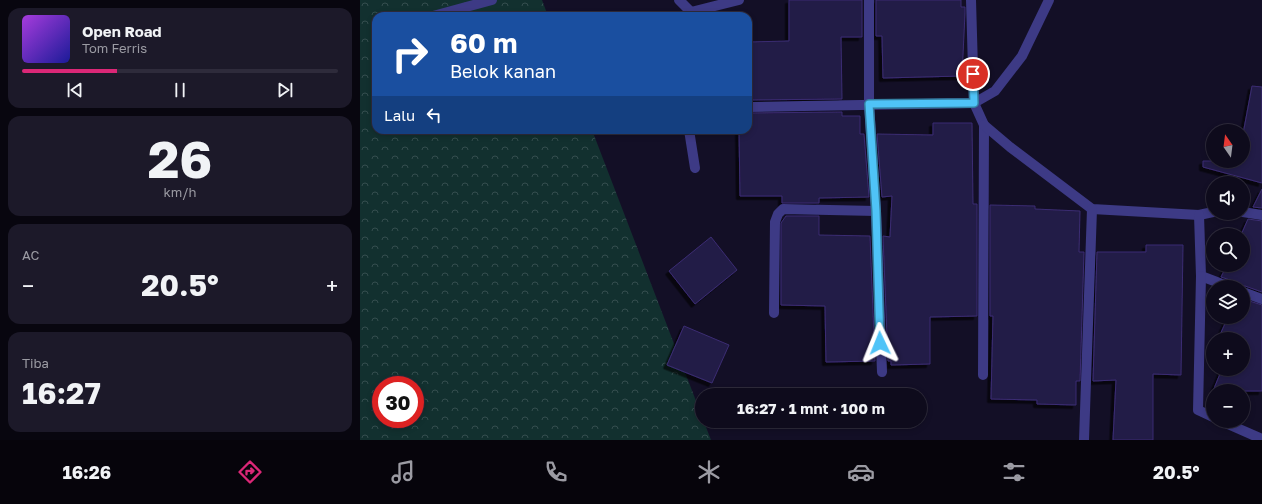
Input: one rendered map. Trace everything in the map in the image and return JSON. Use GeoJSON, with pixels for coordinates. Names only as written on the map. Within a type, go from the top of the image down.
{"type":"FeatureCollection","features":[{"type":"Feature","properties":{"kind":"street"},"geometry":{"type":"LineString","coordinates":[[448,12],[492,0]]}},
{"type":"Feature","properties":{"kind":"street"},"geometry":{"type":"LineString","coordinates":[[679,0],[689,12]]}},
{"type":"Feature","properties":{"kind":"street"},"geometry":{"type":"LineString","coordinates":[[698,12],[739,0]]}},
{"type":"Feature","properties":{"kind":"street"},"geometry":{"type":"LineString","coordinates":[[869,0],[869,104],[876,211],[882,372]]}},
{"type":"Feature","properties":{"kind":"street"},"geometry":{"type":"LineString","coordinates":[[971,0],[974,103],[984,125],[983,375]]}},
{"type":"Feature","properties":{"kind":"street"},"geometry":{"type":"LineString","coordinates":[[752,107],[974,103],[995,91],[1022,56],[1048,0]]}},
{"type":"Feature","properties":{"kind":"street"},"geometry":{"type":"LineString","coordinates":[[984,125],[1010,147],[1092,209],[1199,215],[1206,214]]}},
{"type":"Feature","properties":{"kind":"street"},"geometry":{"type":"LineString","coordinates":[[691,134],[696,168]]}},
{"type":"Feature","properties":{"kind":"street"},"geometry":{"type":"LineString","coordinates":[[774,312],[775,222],[778,214],[783,209],[876,211]]}},
{"type":"Feature","properties":{"kind":"street"},"geometry":{"type":"LineString","coordinates":[[1084,440],[1092,209]]}},
{"type":"Feature","properties":{"kind":"street"},"geometry":{"type":"LineString","coordinates":[[1250,213],[1262,215]]}},
{"type":"Feature","properties":{"kind":"street"},"geometry":{"type":"LineString","coordinates":[[1199,215],[1200,276],[1198,410],[1206,414]]}},
{"type":"Feature","properties":{"kind":"street"},"geometry":{"type":"LineString","coordinates":[[1200,276],[1211,280]]}},
{"type":"Feature","properties":{"kind":"street"},"geometry":{"type":"LineString","coordinates":[[1250,295],[1262,299]]}},
{"type":"Feature","properties":{"kind":"street"},"geometry":{"type":"LineString","coordinates":[[1237,428],[1262,439]]}},
{"type":"Feature","properties":{"kind":"green space"},"geometry":{"type":"Polygon","coordinates":[[[360,0],[542,0],[546,12],[372,12],[372,134],[594,134],[695,398],[695,428],[706,428],[711,440],[360,440],[360,0]]]}},
{"type":"Feature","properties":{"kind":"building"},"geometry":{"type":"Polygon","coordinates":[[[789,0],[862,0],[862,37],[841,37],[842,99],[752,100],[752,42],[789,41],[789,0]]]}},
{"type":"Feature","properties":{"kind":"building"},"geometry":{"type":"Polygon","coordinates":[[[876,0],[961,0],[961,7],[965,7],[962,76],[883,78],[882,36],[876,36],[876,0]]]}},
{"type":"Feature","properties":{"kind":"building"},"geometry":{"type":"Polygon","coordinates":[[[1252,86],[1262,87],[1262,183],[1250,180],[1250,176],[1236,176],[1207,168],[1250,168],[1250,124],[1245,124],[1252,86]]]}},
{"type":"Feature","properties":{"kind":"building"},"geometry":{"type":"Polygon","coordinates":[[[842,112],[842,116],[860,116],[860,134],[864,134],[869,197],[819,198],[819,203],[782,203],[782,196],[740,196],[739,134],[752,134],[752,113],[842,112]]]}},
{"type":"Feature","properties":{"kind":"building"},"geometry":{"type":"Polygon","coordinates":[[[933,123],[972,123],[973,204],[977,204],[977,316],[930,317],[930,364],[891,365],[891,361],[888,361],[883,236],[890,237],[892,196],[882,197],[877,134],[933,135],[933,123]]]}},
{"type":"Feature","properties":{"kind":"building"},"geometry":{"type":"Polygon","coordinates":[[[1203,161],[1206,161],[1206,168],[1203,167],[1203,161]]]}},
{"type":"Feature","properties":{"kind":"building"},"geometry":{"type":"Polygon","coordinates":[[[1262,189],[1262,208],[1253,207],[1262,189]]]}},
{"type":"Feature","properties":{"kind":"building"},"geometry":{"type":"Polygon","coordinates":[[[990,205],[1035,206],[1035,209],[1080,211],[1079,252],[1084,252],[1080,381],[1076,381],[1076,405],[1037,404],[1037,400],[991,399],[993,316],[990,316],[990,205]]]}},
{"type":"Feature","properties":{"kind":"building"},"geometry":{"type":"Polygon","coordinates":[[[786,216],[819,216],[819,235],[870,236],[875,361],[826,362],[825,306],[781,305],[781,223],[786,216]]]}},
{"type":"Feature","properties":{"kind":"building"},"geometry":{"type":"Polygon","coordinates":[[[1248,220],[1262,221],[1262,292],[1250,288],[1250,280],[1230,280],[1221,277],[1224,272],[1250,272],[1250,228],[1244,228],[1248,220]]]}},
{"type":"Feature","properties":{"kind":"building"},"geometry":{"type":"Polygon","coordinates":[[[711,237],[737,270],[695,304],[669,271],[711,237]]]}},
{"type":"Feature","properties":{"kind":"building"},"geometry":{"type":"Polygon","coordinates":[[[1146,245],[1183,245],[1181,375],[1153,374],[1153,440],[1113,440],[1116,380],[1093,381],[1097,252],[1146,252],[1146,245]]]}},
{"type":"Feature","properties":{"kind":"building"},"geometry":{"type":"Polygon","coordinates":[[[1250,301],[1262,305],[1262,391],[1250,391],[1250,384],[1216,384],[1219,376],[1250,376],[1250,332],[1221,332],[1225,324],[1250,324],[1250,301]]]}},
{"type":"Feature","properties":{"kind":"building"},"geometry":{"type":"Polygon","coordinates":[[[684,326],[729,345],[712,383],[667,365],[684,326]]]}},
{"type":"Feature","properties":{"kind":"route"},"geometry":{"type":"LineString","coordinates":[[880,343],[876,211],[869,104],[974,103],[973,74]]}}]}
